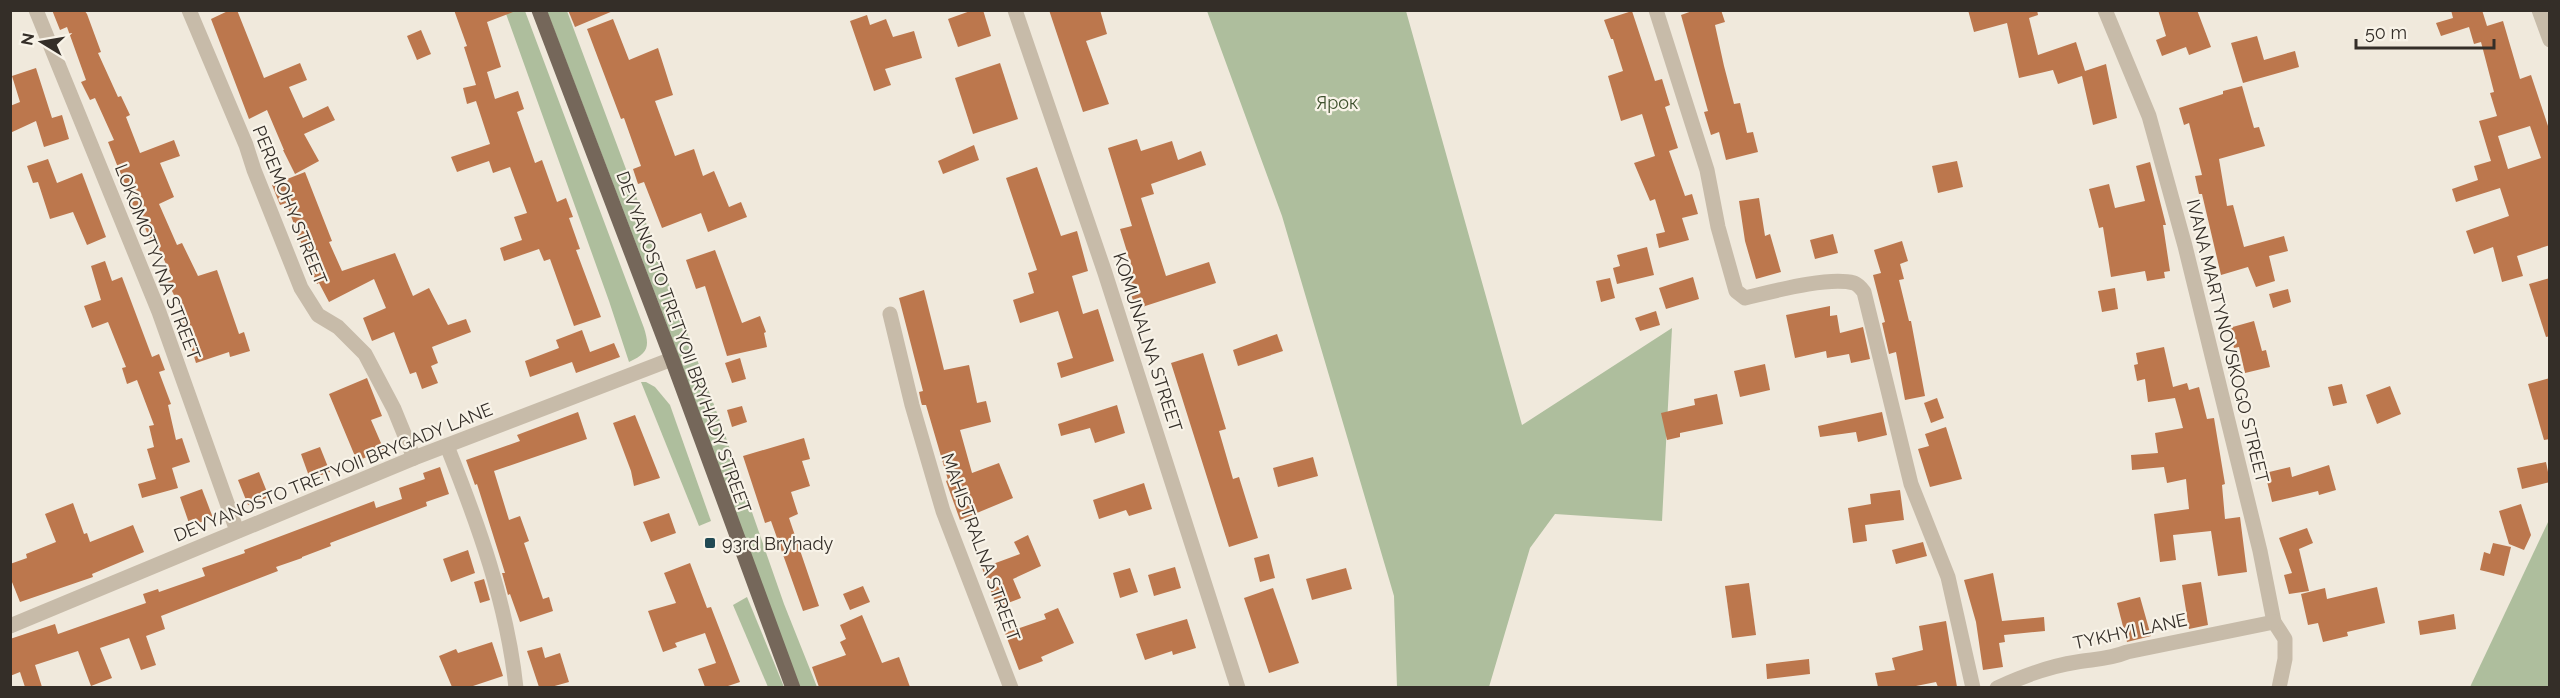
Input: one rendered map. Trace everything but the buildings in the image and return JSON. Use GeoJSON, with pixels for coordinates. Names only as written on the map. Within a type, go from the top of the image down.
{"type":"FeatureCollection","features":[{"type":"Feature","properties":{"kind":"main road","name":"DEVYANOSTO TRETYOII BRYHADY STREET"},"geometry":{"type":"LineString","coordinates":[[539,10],[672,359],[792,687]]}},
{"type":"Feature","properties":{"kind":"street","name":"LOKOMOTYVNA STREET"},"geometry":{"type":"LineString","coordinates":[[36,10],[159,312],[237,531]]}},
{"type":"Feature","properties":{"kind":"street","name":"PEREMOHY STREET"},"geometry":{"type":"LineString","coordinates":[[189,10],[246,145],[302,288],[318,315],[338,327],[365,354],[394,409],[414,458]]}},
{"type":"Feature","properties":{"kind":"street","name":"KOMUNALNA STREET"},"geometry":{"type":"LineString","coordinates":[[1015,10],[1105,273],[1238,687]]}},
{"type":"Feature","properties":{"kind":"street"},"geometry":{"type":"LineString","coordinates":[[1656,10],[1707,170],[1718,227],[1736,291],[1745,298],[1810,285],[1844,282],[1859,286],[1864,292],[1911,484],[1948,577],[1973,687]]}},
{"type":"Feature","properties":{"kind":"street","name":"IVANA MARTYNOVSKOGO STREET"},"geometry":{"type":"LineString","coordinates":[[2105,10],[2149,116],[2185,246],[2260,551],[2274,622],[2285,639],[2285,659],[2280,687]]}},
{"type":"Feature","properties":{"kind":"street"},"geometry":{"type":"LineString","coordinates":[[2539,10],[2550,40]]}},
{"type":"Feature","properties":{"kind":"street","name":"MAHISTRALNA STREET"},"geometry":{"type":"LineString","coordinates":[[890,314],[912,405],[943,511],[1011,687]]}},
{"type":"Feature","properties":{"kind":"street","name":"DEVYANOSTO TRETYOII BRYGADY LANE"},"geometry":{"type":"LineString","coordinates":[[10,626],[414,458],[672,359]]}},
{"type":"Feature","properties":{"kind":"street"},"geometry":{"type":"LineString","coordinates":[[447,446],[479,529],[501,599],[516,687]]}},
{"type":"Feature","properties":{"kind":"street","name":"TYKHYI LANE"},"geometry":{"type":"LineString","coordinates":[[1997,687],[2044,669],[2109,659],[2127,652],[2274,622]]}},
{"type":"Feature","properties":{"kind":"green space"},"geometry":{"type":"Polygon","coordinates":[[[505,11],[525,11],[644,328],[647,340],[646,349],[640,356],[629,362],[609,301],[505,11]]]}},
{"type":"Feature","properties":{"kind":"green space"},"geometry":{"type":"Polygon","coordinates":[[[547,11],[567,11],[723,429],[784,604],[817,687],[798,687],[665,320],[547,11]]]}},
{"type":"Feature","properties":{"kind":"green space","name":"Ярок"},"geometry":{"type":"Polygon","coordinates":[[[1207,11],[1406,11],[1522,425],[1672,328],[1662,521],[1555,514],[1530,548],[1489,687],[1397,687],[1394,596],[1282,216],[1207,11]]]}},
{"type":"Feature","properties":{"kind":"green space"},"geometry":{"type":"Polygon","coordinates":[[[641,382],[655,387],[670,405],[711,521],[699,526],[641,382]]]}},
{"type":"Feature","properties":{"kind":"green space"},"geometry":{"type":"Polygon","coordinates":[[[2549,520],[2549,687],[2470,687],[2549,520]]]}},
{"type":"Feature","properties":{"kind":"green space"},"geometry":{"type":"Polygon","coordinates":[[[747,597],[784,687],[768,687],[733,605],[747,597]]]}},
{"type":"Feature","properties":{"kind":"place","name":"93rd Bryhady"},"geometry":{"type":"Point","coordinates":[710,543]}}]}
